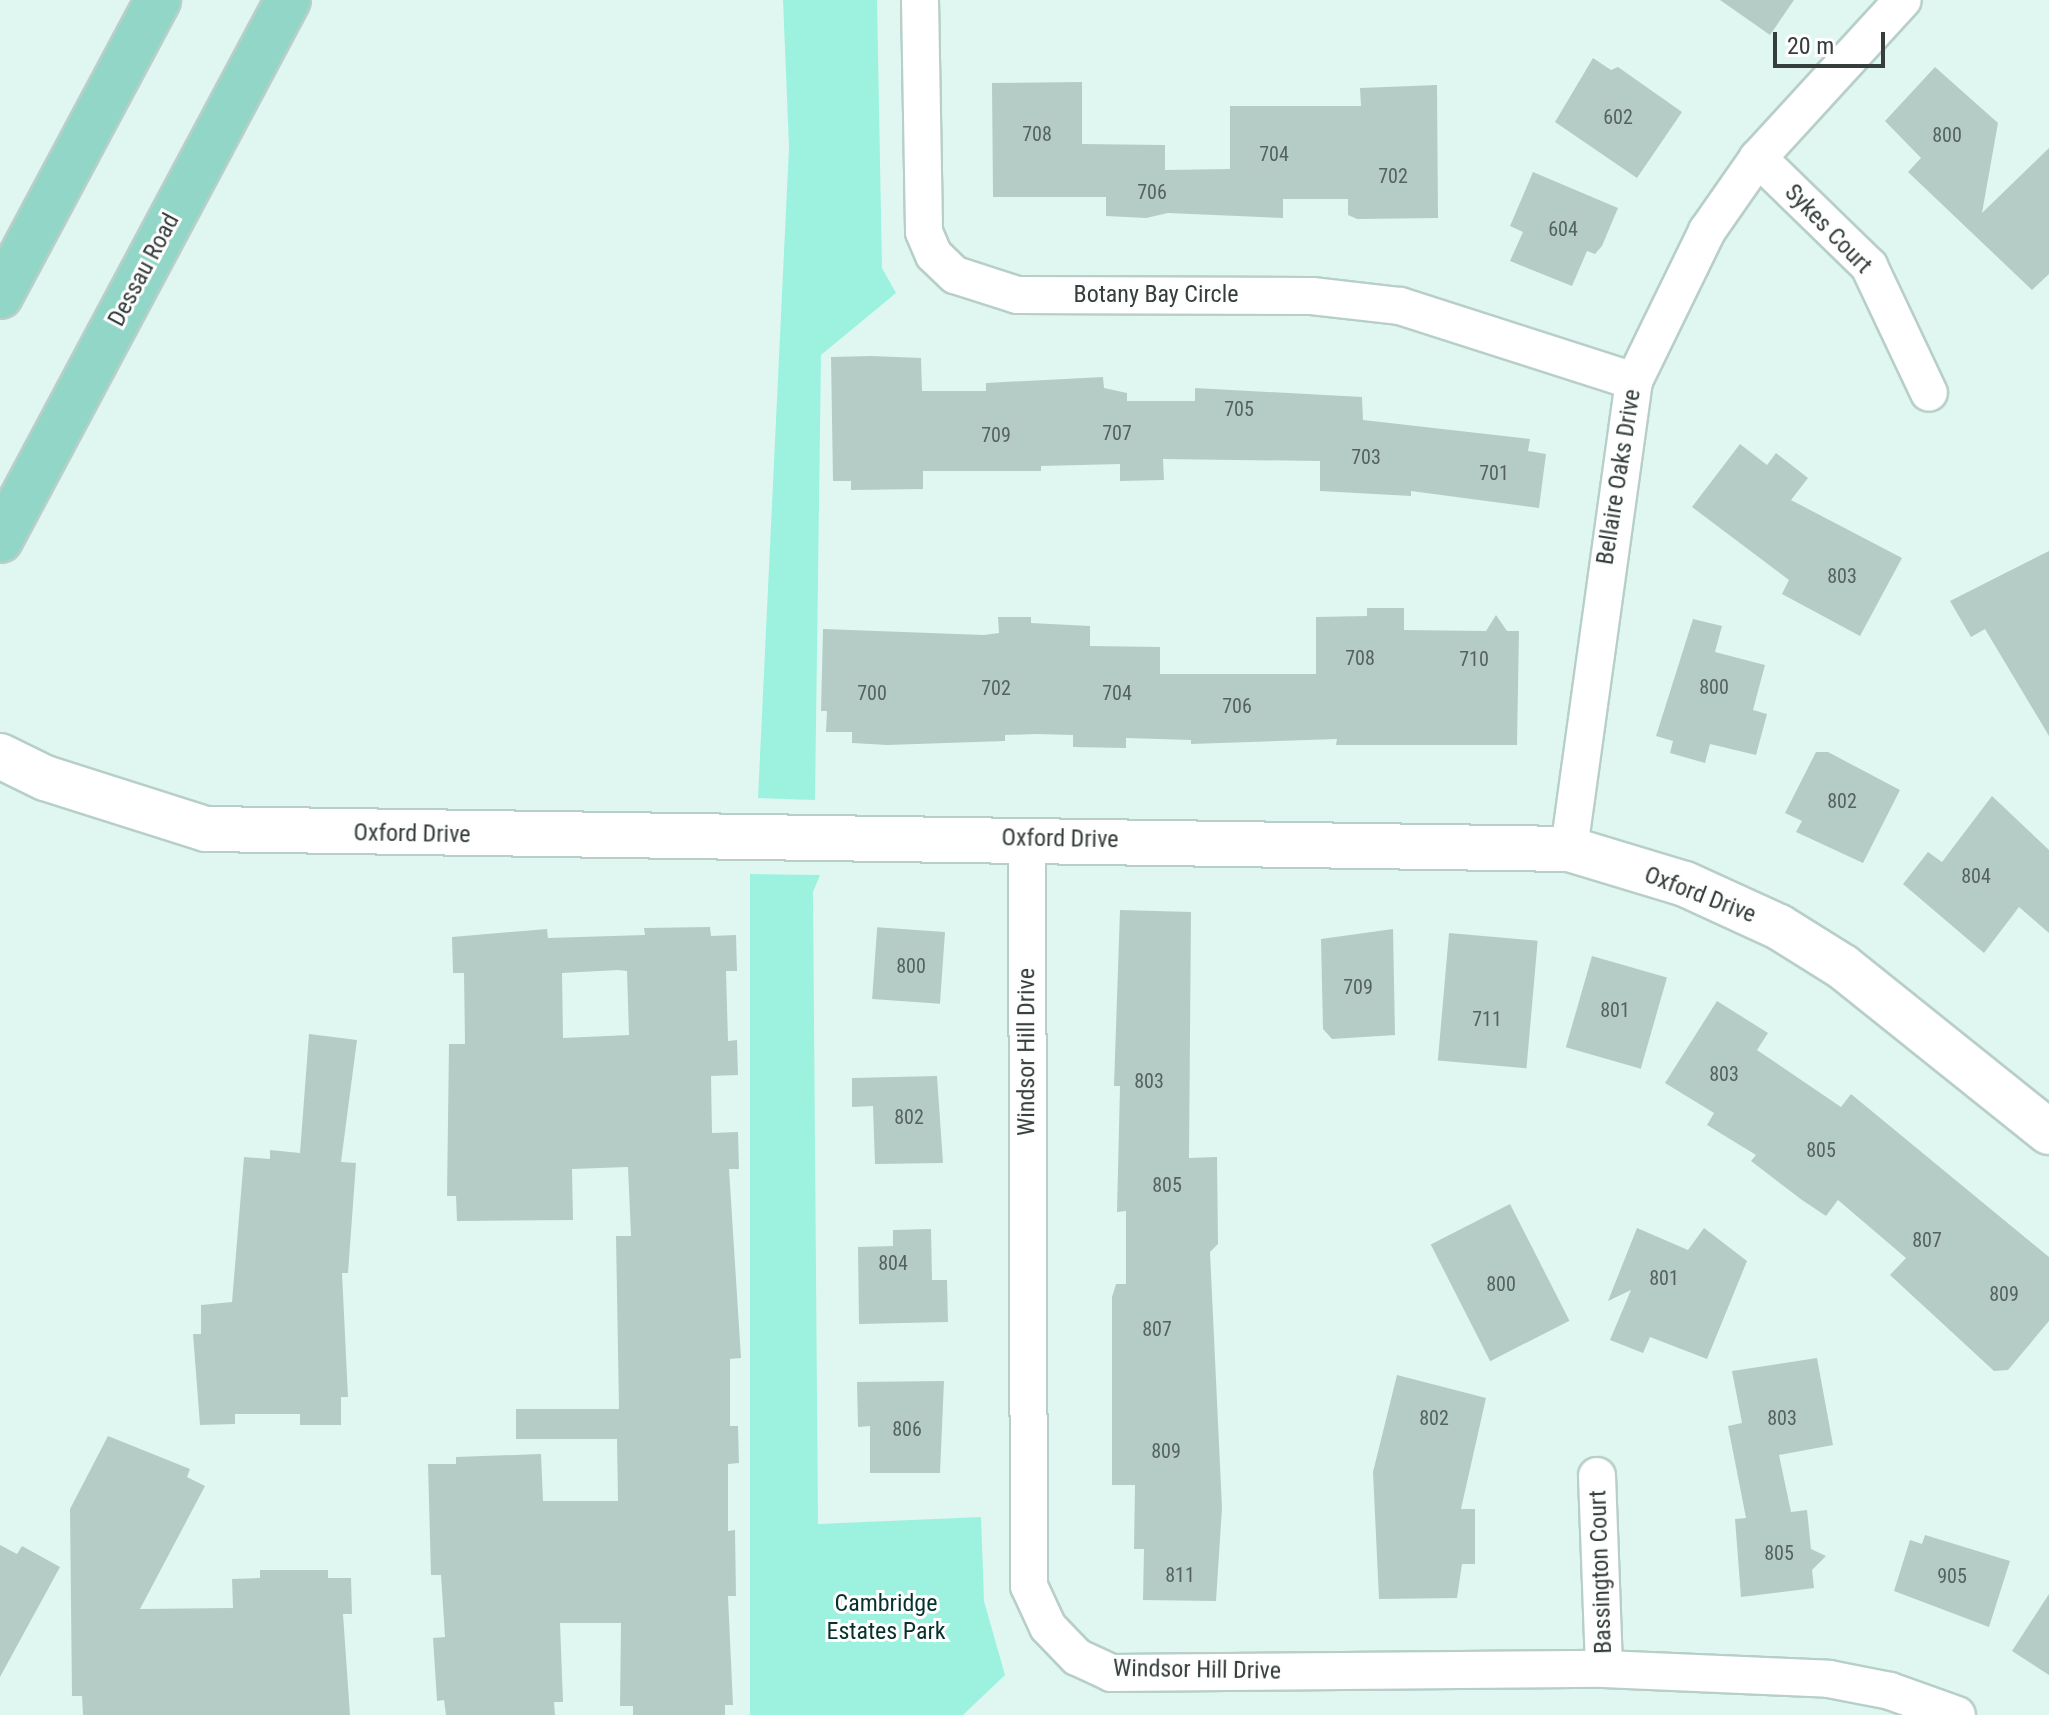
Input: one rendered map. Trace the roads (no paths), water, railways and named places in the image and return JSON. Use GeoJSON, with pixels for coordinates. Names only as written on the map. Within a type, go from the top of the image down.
{"type":"FeatureCollection","features":[{"type":"Feature","properties":{"kind":"main road"},"geometry":{"type":"LineString","coordinates":[[0,296],[158,0]]}},
{"type":"Feature","properties":{"kind":"main road","name":"Dessau Road"},"geometry":{"type":"LineString","coordinates":[[0,540],[288,0]]}},
{"type":"Feature","properties":{"kind":"street","name":"Botany Bay Circle"},"geometry":{"type":"LineString","coordinates":[[920,0],[924,232],[934,255],[955,275],[1017,295],[1312,296],[1400,306],[1634,381]]}},
{"type":"Feature","properties":{"kind":"street","name":"Bellaire Oaks Drive"},"geometry":{"type":"LineString","coordinates":[[1569,849],[1634,381],[1707,231],[1758,158],[1903,0]]}},
{"type":"Feature","properties":{"kind":"street","name":"Sykes Court"},"geometry":{"type":"LineString","coordinates":[[1758,158],[1869,266],[1929,393]]}},
{"type":"Feature","properties":{"kind":"street","name":"Oxford Drive"},"geometry":{"type":"LineString","coordinates":[[0,756],[45,778],[206,829],[1027,838],[1569,849],[1685,884],[1779,927],[1843,967],[2049,1132]]}},
{"type":"Feature","properties":{"kind":"street","name":"Windsor Hill Drive"},"geometry":{"type":"LineString","coordinates":[[1027,838],[1029,1586],[1048,1627],[1077,1657],[1111,1673],[1604,1669],[1829,1679],[1890,1691],[1957,1715]]}},
{"type":"Feature","properties":{"kind":"street","name":"Bassington Court"},"geometry":{"type":"LineString","coordinates":[[1597,1476],[1604,1669]]}},
{"type":"Feature","properties":{"kind":"park label","name":"Cambridge Estates Park"},"geometry":{"type":"Point","coordinates":[886,1618]}}]}
